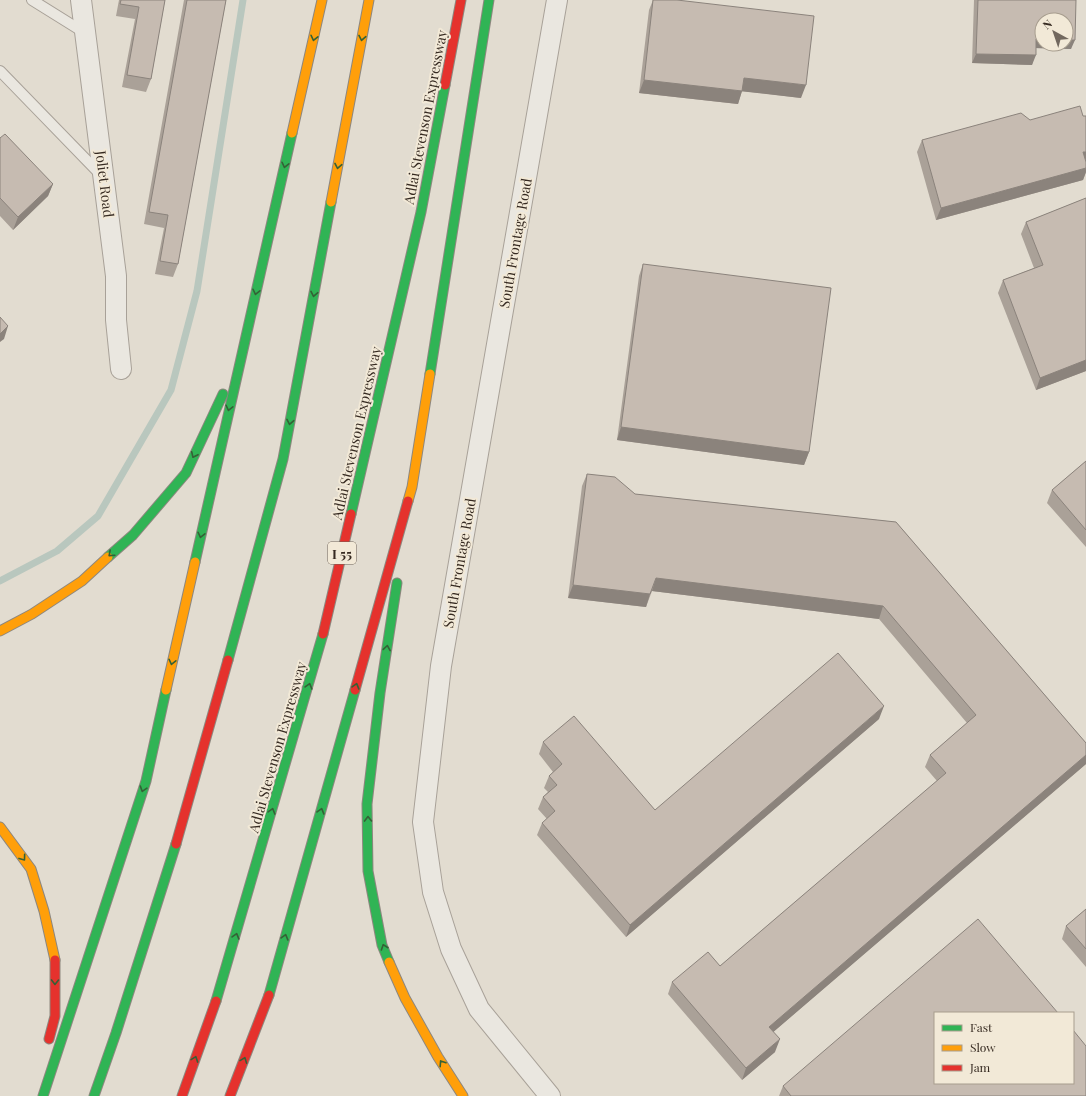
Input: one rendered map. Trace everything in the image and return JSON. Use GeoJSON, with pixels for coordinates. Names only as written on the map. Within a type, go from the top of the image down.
{"type":"FeatureCollection","features":[{"type":"Feature","properties":{"kind":"highway"},"geometry":{"type":"LineString","coordinates":[[43,1096],[146,781],[322,0]]}},
{"type":"Feature","properties":{"kind":"highway"},"geometry":{"type":"LineString","coordinates":[[94,1096],[116,1033],[185,816],[283,460],[369,0]]}},
{"type":"Feature","properties":{"kind":"highway","name":"Adlai Stevenson Expressway"},"geometry":{"type":"LineString","coordinates":[[182,1096],[221,985],[320,649],[421,212],[461,0]]}},
{"type":"Feature","properties":{"kind":"highway"},"geometry":{"type":"LineString","coordinates":[[463,1096],[438,1057],[405,998],[382,945],[368,871],[368,804],[380,692],[489,0]]}},
{"type":"Feature","properties":{"kind":"highway"},"geometry":{"type":"LineString","coordinates":[[0,631],[32,614],[82,581],[133,535],[186,473],[241,357]]}},
{"type":"Feature","properties":{"kind":"highway"},"geometry":{"type":"LineString","coordinates":[[230,1096],[267,1001],[412,487]]}},
{"type":"Feature","properties":{"kind":"highway"},"geometry":{"type":"LineString","coordinates":[[0,827],[31,869],[56,956],[55,1016],[48,1045]]}},
{"type":"Feature","properties":{"kind":"highway"},"geometry":{"type":"LineString","coordinates":[[35,1096],[41,1074]]}},
{"type":"Feature","properties":{"kind":"street","name":"Joliet Road"},"geometry":{"type":"LineString","coordinates":[[81,0],[116,276],[116,320],[121,369]]}},
{"type":"Feature","properties":{"kind":"street","name":"South Frontage Road"},"geometry":{"type":"LineString","coordinates":[[550,1096],[479,1010],[451,949],[433,892],[423,822],[441,666],[557,0]]}},
{"type":"Feature","properties":{"kind":"lane"},"geometry":{"type":"LineString","coordinates":[[32,0],[86,34]]}},
{"type":"Feature","properties":{"kind":"lane"},"geometry":{"type":"LineString","coordinates":[[0,72],[104,178]]}},
{"type":"Feature","properties":{"kind":"building"},"geometry":{"type":"Polygon","coordinates":[[[121,0],[165,0],[151,79],[127,75],[139,7],[120,4],[121,0]]]}},
{"type":"Feature","properties":{"kind":"building"},"geometry":{"type":"Polygon","coordinates":[[[187,0],[226,0],[178,264],[160,261],[168,215],[149,212],[187,0]]]}},
{"type":"Feature","properties":{"kind":"building"},"geometry":{"type":"Polygon","coordinates":[[[653,0],[677,0],[814,16],[806,85],[744,78],[742,91],[644,80],[653,0]]]}},
{"type":"Feature","properties":{"kind":"building"},"geometry":{"type":"Polygon","coordinates":[[[978,0],[1076,0],[1075,40],[1074,12],[1034,12],[1034,52],[1036,52],[1036,55],[976,54],[978,0]]]}},
{"type":"Feature","properties":{"kind":"building"},"geometry":{"type":"Polygon","coordinates":[[[1080,106],[1083,116],[1086,116],[1086,152],[1083,152],[1086,168],[941,208],[922,140],[1021,113],[1030,120],[1080,106]]]}},
{"type":"Feature","properties":{"kind":"building"},"geometry":{"type":"Polygon","coordinates":[[[5,134],[53,184],[18,217],[0,198],[0,138],[5,134]]]}},
{"type":"Feature","properties":{"kind":"building"},"geometry":{"type":"Polygon","coordinates":[[[1086,198],[1086,360],[1040,378],[1003,280],[1043,265],[1026,222],[1086,198]]]}},
{"type":"Feature","properties":{"kind":"building"},"geometry":{"type":"Polygon","coordinates":[[[643,264],[831,288],[809,452],[621,427],[643,264]]]}},
{"type":"Feature","properties":{"kind":"building"},"geometry":{"type":"Polygon","coordinates":[[[0,317],[8,326],[0,334],[0,317]]]}},
{"type":"Feature","properties":{"kind":"building"},"geometry":{"type":"Polygon","coordinates":[[[1086,461],[1086,530],[1052,490],[1086,461]]]}},
{"type":"Feature","properties":{"kind":"building"},"geometry":{"type":"Polygon","coordinates":[[[587,474],[615,477],[635,494],[896,522],[1086,743],[1086,755],[769,1027],[780,1039],[746,1068],[672,982],[708,952],[720,966],[946,773],[930,755],[976,715],[883,606],[656,578],[650,594],[573,585],[587,474]]]}},
{"type":"Feature","properties":{"kind":"building"},"geometry":{"type":"Polygon","coordinates":[[[838,653],[884,706],[630,925],[542,823],[555,811],[543,797],[557,785],[549,776],[562,764],[543,742],[574,716],[655,810],[838,653]]]}},
{"type":"Feature","properties":{"kind":"building"},"geometry":{"type":"Polygon","coordinates":[[[1086,909],[1086,949],[1066,926],[1086,909]]]}},
{"type":"Feature","properties":{"kind":"building"},"geometry":{"type":"Polygon","coordinates":[[[978,919],[1057,1012],[934,1012],[934,1084],[1074,1084],[1074,1031],[1086,1046],[1086,1096],[791,1096],[783,1086],[978,919]]]}},
{"type":"Feature","properties":{"kind":"waterway"},"geometry":{"type":"LineString","coordinates":[[0,581],[57,551],[98,516],[171,390],[197,291],[243,0]]}},
{"type":"Feature","properties":{"kind":"traffic: fast"},"geometry":{"type":"LineString","coordinates":[[430,374],[489,0]]}},
{"type":"Feature","properties":{"kind":"traffic: fast"},"geometry":{"type":"LineString","coordinates":[[351,514],[421,212],[445,85]]}},
{"type":"Feature","properties":{"kind":"traffic: fast"},"geometry":{"type":"LineString","coordinates":[[195,562],[292,133]]}},
{"type":"Feature","properties":{"kind":"traffic: fast"},"geometry":{"type":"LineString","coordinates":[[228,660],[283,459],[331,202]]}},
{"type":"Feature","properties":{"kind":"traffic: fast"},"geometry":{"type":"LineString","coordinates":[[108,557],[133,535],[186,473],[223,394]]}},
{"type":"Feature","properties":{"kind":"traffic: fast"},"geometry":{"type":"LineString","coordinates":[[389,962],[382,945],[368,871],[367,804],[380,693],[397,583]]}},
{"type":"Feature","properties":{"kind":"traffic: fast"},"geometry":{"type":"LineString","coordinates":[[216,1001],[323,634]]}},
{"type":"Feature","properties":{"kind":"traffic: fast"},"geometry":{"type":"LineString","coordinates":[[43,1096],[146,781],[166,690]]}},
{"type":"Feature","properties":{"kind":"traffic: fast"},"geometry":{"type":"LineString","coordinates":[[269,995],[355,690]]}},
{"type":"Feature","properties":{"kind":"traffic: fast"},"geometry":{"type":"LineString","coordinates":[[94,1096],[116,1033],[176,844]]}},
{"type":"Feature","properties":{"kind":"traffic: slow"},"geometry":{"type":"LineString","coordinates":[[292,133],[322,0]]}},
{"type":"Feature","properties":{"kind":"traffic: slow"},"geometry":{"type":"LineString","coordinates":[[331,202],[369,0]]}},
{"type":"Feature","properties":{"kind":"traffic: slow"},"geometry":{"type":"LineString","coordinates":[[408,501],[412,487],[430,374]]}},
{"type":"Feature","properties":{"kind":"traffic: slow"},"geometry":{"type":"LineString","coordinates":[[0,631],[32,614],[82,581],[108,557]]}},
{"type":"Feature","properties":{"kind":"traffic: slow"},"geometry":{"type":"LineString","coordinates":[[166,690],[195,562]]}},
{"type":"Feature","properties":{"kind":"traffic: slow"},"geometry":{"type":"LineString","coordinates":[[0,827],[31,869],[44,911],[55,960]]}},
{"type":"Feature","properties":{"kind":"traffic: slow"},"geometry":{"type":"LineString","coordinates":[[389,962],[405,998],[438,1057],[463,1096]]}},
{"type":"Feature","properties":{"kind":"traffic: jam"},"geometry":{"type":"LineString","coordinates":[[445,85],[461,0]]}},
{"type":"Feature","properties":{"kind":"traffic: jam"},"geometry":{"type":"LineString","coordinates":[[355,690],[408,501]]}},
{"type":"Feature","properties":{"kind":"traffic: jam"},"geometry":{"type":"LineString","coordinates":[[323,634],[351,514]]}},
{"type":"Feature","properties":{"kind":"traffic: jam"},"geometry":{"type":"LineString","coordinates":[[176,844],[228,660]]}},
{"type":"Feature","properties":{"kind":"traffic: jam"},"geometry":{"type":"LineString","coordinates":[[49,1039],[55,1016],[55,960]]}},
{"type":"Feature","properties":{"kind":"traffic: jam"},"geometry":{"type":"LineString","coordinates":[[230,1096],[269,995]]}},
{"type":"Feature","properties":{"kind":"traffic: jam"},"geometry":{"type":"LineString","coordinates":[[182,1096],[216,1001]]}}]}
